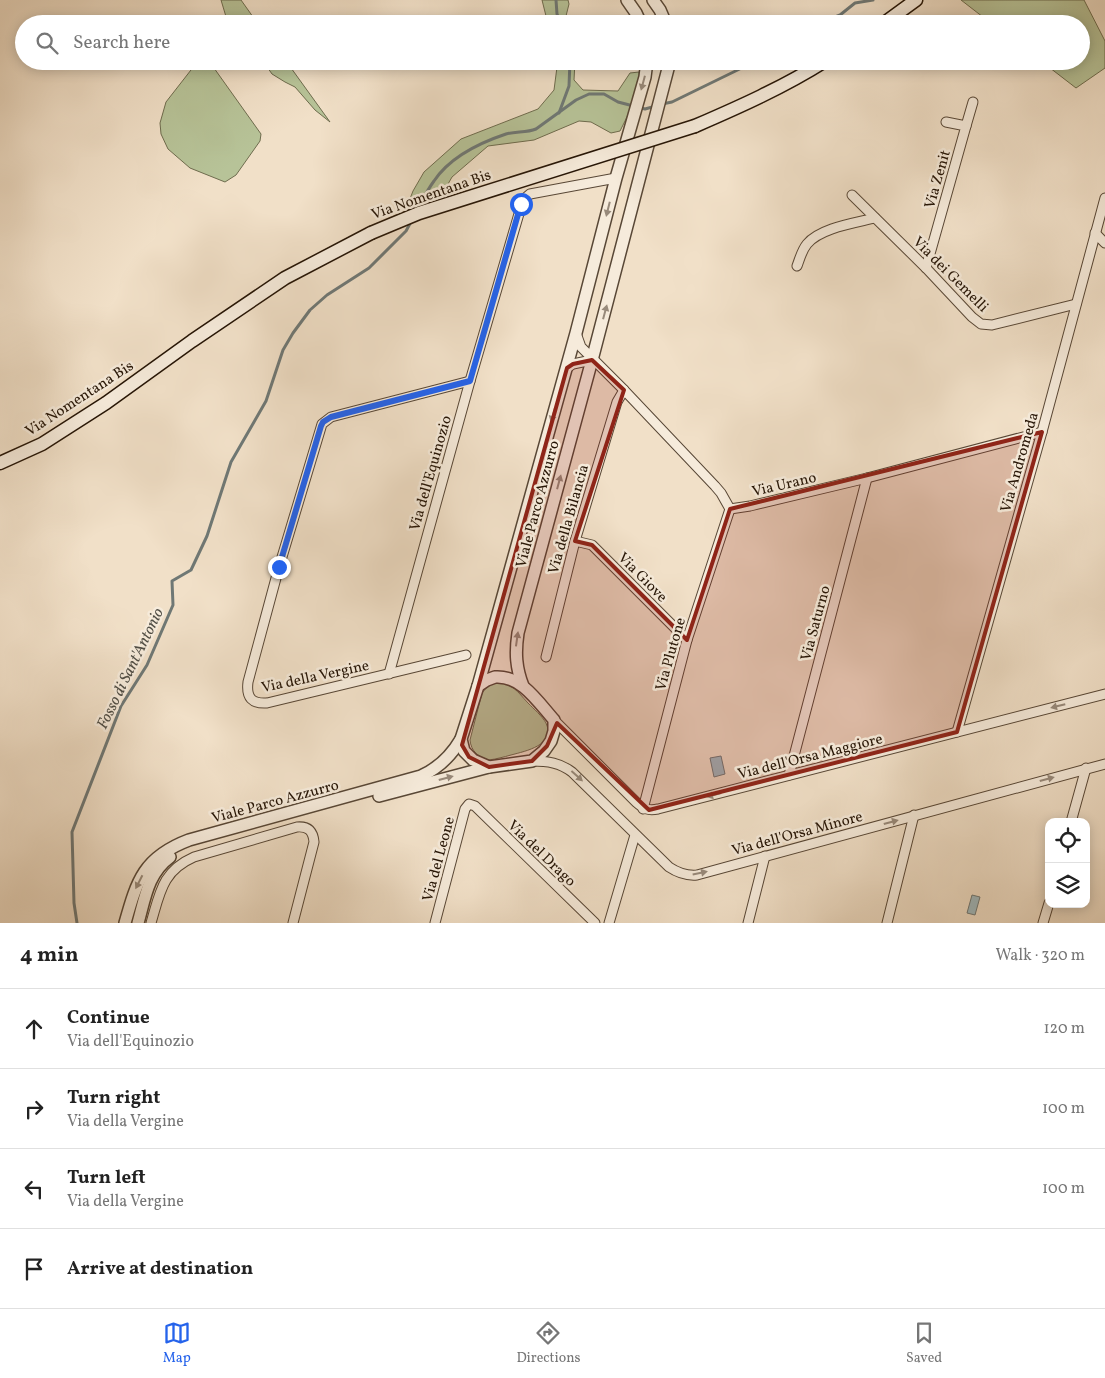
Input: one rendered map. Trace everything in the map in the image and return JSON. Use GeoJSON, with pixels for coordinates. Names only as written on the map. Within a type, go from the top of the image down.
{"type":"FeatureCollection","features":[{"type":"Feature","properties":{"kind":"main road"},"geometry":{"type":"LineString","coordinates":[[895,15],[916,0]]}},
{"type":"Feature","properties":{"kind":"main road","name":"Via Nomentana Bis"},"geometry":{"type":"LineString","coordinates":[[0,463],[42,444],[106,403],[285,278],[370,233],[419,213],[695,126],[746,104],[810,70]]}},
{"type":"Feature","properties":{"kind":"street"},"geometry":{"type":"LineString","coordinates":[[627,0],[637,15]]}},
{"type":"Feature","properties":{"kind":"street"},"geometry":{"type":"LineString","coordinates":[[653,0],[662,15]]}},
{"type":"Feature","properties":{"kind":"street","name":"Viale Parco Azzurro"},"geometry":{"type":"LineString","coordinates":[[125,923],[133,893],[140,878],[154,860],[168,850],[189,840],[421,776],[443,763],[461,739],[478,686],[576,333],[646,70]]}},
{"type":"Feature","properties":{"kind":"street","name":"Viale Parco Azzurro"},"geometry":{"type":"LineString","coordinates":[[524,686],[516,660],[518,633],[668,70]]}},
{"type":"Feature","properties":{"kind":"street","name":"Via Zenit"},"geometry":{"type":"LineString","coordinates":[[926,268],[973,102]]}},
{"type":"Feature","properties":{"kind":"street"},"geometry":{"type":"LineString","coordinates":[[946,122],[966,126]]}},
{"type":"Feature","properties":{"kind":"street","name":"Via dell'Equinozio"},"geometry":{"type":"LineString","coordinates":[[389,674],[522,200],[530,194],[616,178]]}},
{"type":"Feature","properties":{"kind":"street","name":"Via dei Gemelli"},"geometry":{"type":"LineString","coordinates":[[852,195],[926,268],[972,317],[984,325],[992,325],[1076,304]]}},
{"type":"Feature","properties":{"kind":"street","name":"Via Andromeda"},"geometry":{"type":"LineString","coordinates":[[957,732],[1042,432],[1105,198]]}},
{"type":"Feature","properties":{"kind":"street"},"geometry":{"type":"LineString","coordinates":[[797,266],[806,246],[816,236],[830,230],[875,218]]}},
{"type":"Feature","properties":{"kind":"street"},"geometry":{"type":"LineString","coordinates":[[1095,233],[1105,243]]}},
{"type":"Feature","properties":{"kind":"street"},"geometry":{"type":"LineString","coordinates":[[576,333],[581,347],[592,360],[624,390],[718,490],[730,509]]}},
{"type":"Feature","properties":{"kind":"street"},"geometry":{"type":"LineString","coordinates":[[566,368],[573,364],[592,360]]}},
{"type":"Feature","properties":{"kind":"street","name":"Via della Vergine"},"geometry":{"type":"LineString","coordinates":[[466,655],[267,703],[254,702],[247,690],[279,567],[322,424],[331,417],[470,381]]}},
{"type":"Feature","properties":{"kind":"street","name":"Via della Bilancia"},"geometry":{"type":"LineString","coordinates":[[546,657],[575,541],[617,402],[624,390]]}},
{"type":"Feature","properties":{"kind":"street","name":"Via Urano"},"geometry":{"type":"LineString","coordinates":[[730,509],[867,478],[1042,432]]}},
{"type":"Feature","properties":{"kind":"street","name":"Via Saturno"},"geometry":{"type":"LineString","coordinates":[[789,775],[867,478]]}},
{"type":"Feature","properties":{"kind":"street","name":"Via Plutone"},"geometry":{"type":"LineString","coordinates":[[643,808],[687,640],[730,509]]}},
{"type":"Feature","properties":{"kind":"street","name":"Via Giove"},"geometry":{"type":"LineString","coordinates":[[575,541],[592,545],[687,640]]}},
{"type":"Feature","properties":{"kind":"street","name":"Viale Parco Azzurro"},"geometry":{"type":"LineString","coordinates":[[478,686],[500,676],[511,679],[524,686],[554,720]]}},
{"type":"Feature","properties":{"kind":"street","name":"Via dell'Orsa Maggiore"},"geometry":{"type":"LineString","coordinates":[[643,808],[649,810],[658,809],[1105,694]]}},
{"type":"Feature","properties":{"kind":"street"},"geometry":{"type":"LineString","coordinates":[[554,720],[643,808]]}},
{"type":"Feature","properties":{"kind":"street"},"geometry":{"type":"LineString","coordinates":[[532,761],[544,751],[551,741],[554,731],[554,720]]}},
{"type":"Feature","properties":{"kind":"street"},"geometry":{"type":"LineString","coordinates":[[461,739],[464,751],[469,757],[477,763],[488,767]]}},
{"type":"Feature","properties":{"kind":"street","name":"Viale Parco Azzurro"},"geometry":{"type":"LineString","coordinates":[[138,923],[153,874],[166,860],[186,847],[199,842],[488,767],[532,761]]}},
{"type":"Feature","properties":{"kind":"street","name":"Via dell'Orsa Minore"},"geometry":{"type":"LineString","coordinates":[[532,761],[557,763],[572,772],[669,867],[679,873],[688,875],[697,875],[1105,764]]}},
{"type":"Feature","properties":{"kind":"street"},"geometry":{"type":"LineString","coordinates":[[1072,818],[1086,768]]}},
{"type":"Feature","properties":{"kind":"street","name":"Via del Leone"},"geometry":{"type":"LineString","coordinates":[[435,923],[465,809],[469,804]]}},
{"type":"Feature","properties":{"kind":"street","name":"Via del Drago"},"geometry":{"type":"LineString","coordinates":[[469,804],[475,806],[594,923]]}},
{"type":"Feature","properties":{"kind":"street"},"geometry":{"type":"LineString","coordinates":[[887,923],[914,816]]}},
{"type":"Feature","properties":{"kind":"street"},"geometry":{"type":"LineString","coordinates":[[151,923],[164,882],[180,864],[194,857],[297,827],[303,827],[311,831],[314,842],[293,923]]}},
{"type":"Feature","properties":{"kind":"street"},"geometry":{"type":"LineString","coordinates":[[609,923],[635,835]]}},
{"type":"Feature","properties":{"kind":"street"},"geometry":{"type":"LineString","coordinates":[[748,923],[765,856]]}},
{"type":"Feature","properties":{"kind":"street"},"geometry":{"type":"LineString","coordinates":[[1043,923],[1048,908]]}},
{"type":"Feature","properties":{"kind":"highlighted area"},"geometry":{"type":"Polygon","coordinates":[[[592,360],[624,390],[575,541],[592,545],[687,640],[730,509],[1042,432],[957,732],[649,810],[557,723],[547,746],[532,761],[489,767],[469,757],[462,745],[567,368],[573,364],[592,360]]]}},
{"type":"Feature","properties":{"kind":"green space"},"geometry":{"type":"Polygon","coordinates":[[[221,0],[241,0],[252,15],[226,15],[221,0]]]}},
{"type":"Feature","properties":{"kind":"green space"},"geometry":{"type":"Polygon","coordinates":[[[542,0],[568,0],[566,15],[546,15],[542,0]]]}},
{"type":"Feature","properties":{"kind":"green space"},"geometry":{"type":"Polygon","coordinates":[[[961,0],[1084,0],[1105,41],[1105,68],[1076,88],[1053,70],[1090,70],[1090,15],[980,15],[961,0]]]}},
{"type":"Feature","properties":{"kind":"green space"},"geometry":{"type":"Polygon","coordinates":[[[191,70],[215,70],[261,134],[260,141],[236,175],[225,182],[190,168],[168,149],[161,134],[160,123],[166,102],[191,70]]]}},
{"type":"Feature","properties":{"kind":"green space"},"geometry":{"type":"Polygon","coordinates":[[[269,70],[292,70],[330,122],[315,110],[295,87],[272,74],[269,70]]]}},
{"type":"Feature","properties":{"kind":"green space"},"geometry":{"type":"Polygon","coordinates":[[[557,70],[575,70],[574,80],[583,90],[618,91],[630,73],[639,72],[640,91],[620,131],[611,133],[591,122],[579,121],[534,140],[488,146],[452,177],[444,191],[406,209],[413,191],[424,172],[461,139],[538,109],[554,90],[557,70]]]}},
{"type":"Feature","properties":{"kind":"green space"},"geometry":{"type":"Polygon","coordinates":[[[497,682],[507,684],[518,692],[546,723],[548,731],[547,737],[538,746],[489,760],[476,753],[470,740],[482,693],[488,686],[497,682]]]}},
{"type":"Feature","properties":{"kind":"water"},"geometry":{"type":"Polygon","coordinates":[[[721,756],[725,774],[714,777],[710,758],[721,756]]]}},
{"type":"Feature","properties":{"kind":"water"},"geometry":{"type":"Polygon","coordinates":[[[972,895],[980,897],[975,915],[967,913],[972,895]]]}},
{"type":"Feature","properties":{"kind":"waterway"},"geometry":{"type":"LineString","coordinates":[[556,0],[557,15]]}},
{"type":"Feature","properties":{"kind":"waterway","name":"Fosso di Sant'Antonio"},"geometry":{"type":"LineString","coordinates":[[840,15],[855,3],[873,0]]}},
{"type":"Feature","properties":{"kind":"waterway"},"geometry":{"type":"LineString","coordinates":[[559,113],[569,86],[570,70]]}},
{"type":"Feature","properties":{"kind":"waterway","name":"Fosso di Sant'Antonio"},"geometry":{"type":"LineString","coordinates":[[662,104],[672,102],[738,70]]}},
{"type":"Feature","properties":{"kind":"waterway","name":"Fosso di Sant'Antonio"},"geometry":{"type":"LineString","coordinates":[[418,208],[441,172],[457,158],[476,146],[496,138],[510,133],[536,129],[576,100],[589,94],[604,94],[618,102],[645,109],[656,106]]}},
{"type":"Feature","properties":{"kind":"waterway","name":"Fosso di Sant'Antonio"},"geometry":{"type":"LineString","coordinates":[[77,923],[74,903],[72,832],[121,706],[147,665],[173,605],[172,581],[191,570],[207,536],[231,462],[266,401],[283,350],[293,333],[310,310],[327,295],[369,268],[406,231],[412,220]]}},
{"type":"Feature","properties":{"kind":"route"},"geometry":{"type":"LineString","coordinates":[[279,567],[323,422],[331,417],[470,381],[521,204]]}}]}
